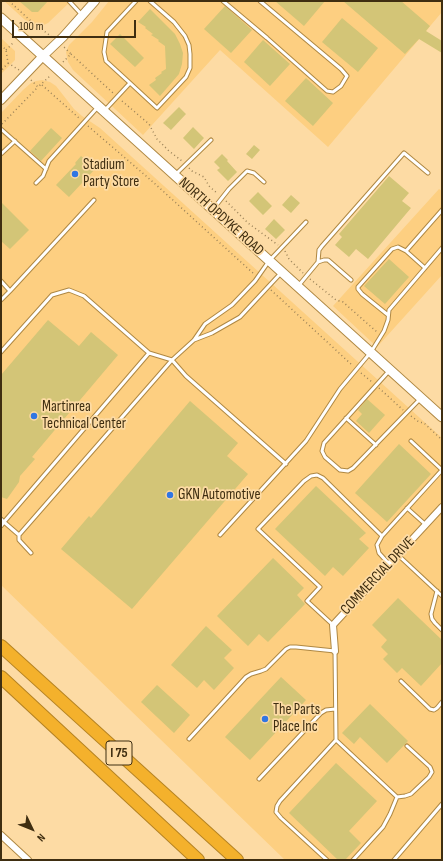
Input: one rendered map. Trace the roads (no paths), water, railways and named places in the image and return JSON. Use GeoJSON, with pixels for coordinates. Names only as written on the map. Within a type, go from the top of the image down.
{"type":"FeatureCollection","features":[{"type":"Feature","properties":{"kind":"highway","name":"I 75"},"geometry":{"type":"LineString","coordinates":[[1,646],[237,860]]}},
{"type":"Feature","properties":{"kind":"highway","name":"I 75"},"geometry":{"type":"LineString","coordinates":[[1,677],[198,860]]}},
{"type":"Feature","properties":{"kind":"main road","name":"NORTH OPDYKE ROAD"},"geometry":{"type":"LineString","coordinates":[[1,18],[442,417]]}},
{"type":"Feature","properties":{"kind":"street"},"geometry":{"type":"LineString","coordinates":[[1,100],[95,1]]}},
{"type":"Feature","properties":{"kind":"street","name":"COMMERCIAL DRIVE"},"geometry":{"type":"LineString","coordinates":[[335,651],[333,625],[442,507]]}},
{"type":"Feature","properties":{"kind":"street"},"geometry":{"type":"LineString","coordinates":[[1,835],[28,860]]}},
{"type":"Feature","properties":{"kind":"lane"},"geometry":{"type":"LineString","coordinates":[[69,1],[82,15]]}},
{"type":"Feature","properties":{"kind":"lane"},"geometry":{"type":"LineString","coordinates":[[136,1],[107,32],[104,52],[106,60],[157,108],[186,77],[190,68],[190,54],[189,45],[181,30],[150,1]]}},
{"type":"Feature","properties":{"kind":"lane"},"geometry":{"type":"LineString","coordinates":[[223,1],[327,91],[333,92],[341,86],[347,76],[341,69],[260,1]]}},
{"type":"Feature","properties":{"kind":"lane"},"geometry":{"type":"LineString","coordinates":[[36,183],[43,176],[49,161],[84,122],[130,83]]}},
{"type":"Feature","properties":{"kind":"lane"},"geometry":{"type":"LineString","coordinates":[[1,129],[46,169]]}},
{"type":"Feature","properties":{"kind":"lane"},"geometry":{"type":"LineString","coordinates":[[175,176],[211,140]]}},
{"type":"Feature","properties":{"kind":"lane"},"geometry":{"type":"LineString","coordinates":[[1,154],[15,141]]}},
{"type":"Feature","properties":{"kind":"lane"},"geometry":{"type":"LineString","coordinates":[[318,262],[319,250],[322,246],[404,153],[428,173]]}},
{"type":"Feature","properties":{"kind":"lane"},"geometry":{"type":"LineString","coordinates":[[213,210],[229,189],[247,171],[254,173],[264,182]]}},
{"type":"Feature","properties":{"kind":"lane"},"geometry":{"type":"LineString","coordinates":[[1,300],[94,200]]}},
{"type":"Feature","properties":{"kind":"lane"},"geometry":{"type":"LineString","coordinates":[[406,251],[442,210]]}},
{"type":"Feature","properties":{"kind":"lane"},"geometry":{"type":"LineString","coordinates":[[19,535],[172,360],[194,340],[205,324],[232,305],[306,222]]}},
{"type":"Feature","properties":{"kind":"lane"},"geometry":{"type":"LineString","coordinates":[[388,315],[362,294],[358,288],[392,249],[398,246],[425,268]]}},
{"type":"Feature","properties":{"kind":"lane"},"geometry":{"type":"LineString","coordinates":[[220,535],[306,441],[336,394],[356,368],[371,352],[384,331],[388,320],[388,310],[442,248]]}},
{"type":"Feature","properties":{"kind":"lane"},"geometry":{"type":"LineString","coordinates":[[297,286],[318,262],[324,260],[328,260],[351,280]]}},
{"type":"Feature","properties":{"kind":"lane"},"geometry":{"type":"LineString","coordinates":[[194,340],[212,333],[240,317],[282,272]]}},
{"type":"Feature","properties":{"kind":"lane"},"geometry":{"type":"LineString","coordinates":[[1,281],[10,290]]}},
{"type":"Feature","properties":{"kind":"lane"},"geometry":{"type":"LineString","coordinates":[[1,352],[52,295],[69,290],[84,296],[149,353],[172,360],[186,376],[286,464]]}},
{"type":"Feature","properties":{"kind":"lane"},"geometry":{"type":"LineString","coordinates":[[1,526],[149,353]]}},
{"type":"Feature","properties":{"kind":"lane"},"geometry":{"type":"LineString","coordinates":[[390,370],[324,443],[322,451],[325,458],[340,470],[348,471],[354,468],[422,398]]}},
{"type":"Feature","properties":{"kind":"lane"},"geometry":{"type":"LineString","coordinates":[[346,418],[376,445]]}},
{"type":"Feature","properties":{"kind":"lane"},"geometry":{"type":"LineString","coordinates":[[389,564],[379,553],[377,546],[382,536],[442,470],[411,441]]}},
{"type":"Feature","properties":{"kind":"lane"},"geometry":{"type":"LineString","coordinates":[[333,625],[307,601],[320,587],[258,529],[304,481],[311,476],[317,475],[323,478],[382,536]]}},
{"type":"Feature","properties":{"kind":"lane"},"geometry":{"type":"LineString","coordinates":[[407,508],[426,525]]}},
{"type":"Feature","properties":{"kind":"lane"},"geometry":{"type":"LineString","coordinates":[[1,519],[19,535],[19,540],[32,553]]}},
{"type":"Feature","properties":{"kind":"lane"},"geometry":{"type":"LineString","coordinates":[[398,555],[442,596]]}},
{"type":"Feature","properties":{"kind":"lane"},"geometry":{"type":"LineString","coordinates":[[437,591],[431,614],[432,619],[442,630]]}},
{"type":"Feature","properties":{"kind":"lane"},"geometry":{"type":"LineString","coordinates":[[189,739],[246,677],[266,669],[286,649],[296,647],[335,651],[336,740],[280,801],[276,812],[327,860]]}},
{"type":"Feature","properties":{"kind":"lane"},"geometry":{"type":"LineString","coordinates":[[402,681],[430,709],[434,710],[442,702]]}},
{"type":"Feature","properties":{"kind":"lane"},"geometry":{"type":"LineString","coordinates":[[260,779],[321,713],[326,710],[335,709]]}},
{"type":"Feature","properties":{"kind":"lane"},"geometry":{"type":"LineString","coordinates":[[336,740],[397,797]]}},
{"type":"Feature","properties":{"kind":"lane"},"geometry":{"type":"LineString","coordinates":[[397,797],[411,794],[429,777],[432,772],[430,767],[407,746]]}},
{"type":"Feature","properties":{"kind":"lane"},"geometry":{"type":"LineString","coordinates":[[353,860],[383,827],[397,797]]}},
{"type":"Feature","properties":{"kind":"lane"},"geometry":{"type":"LineString","coordinates":[[394,860],[442,804]]}},
{"type":"Feature","properties":{"kind":"place","name":"Stadium Party Store"},"geometry":{"type":"Point","coordinates":[75,174]}},
{"type":"Feature","properties":{"kind":"place","name":"Martinrea Technical Center"},"geometry":{"type":"Point","coordinates":[34,416]}},
{"type":"Feature","properties":{"kind":"place","name":"GKN Automotive"},"geometry":{"type":"Point","coordinates":[170,495]}},
{"type":"Feature","properties":{"kind":"place","name":"The Parts Place Inc"},"geometry":{"type":"Point","coordinates":[265,719]}}]}
